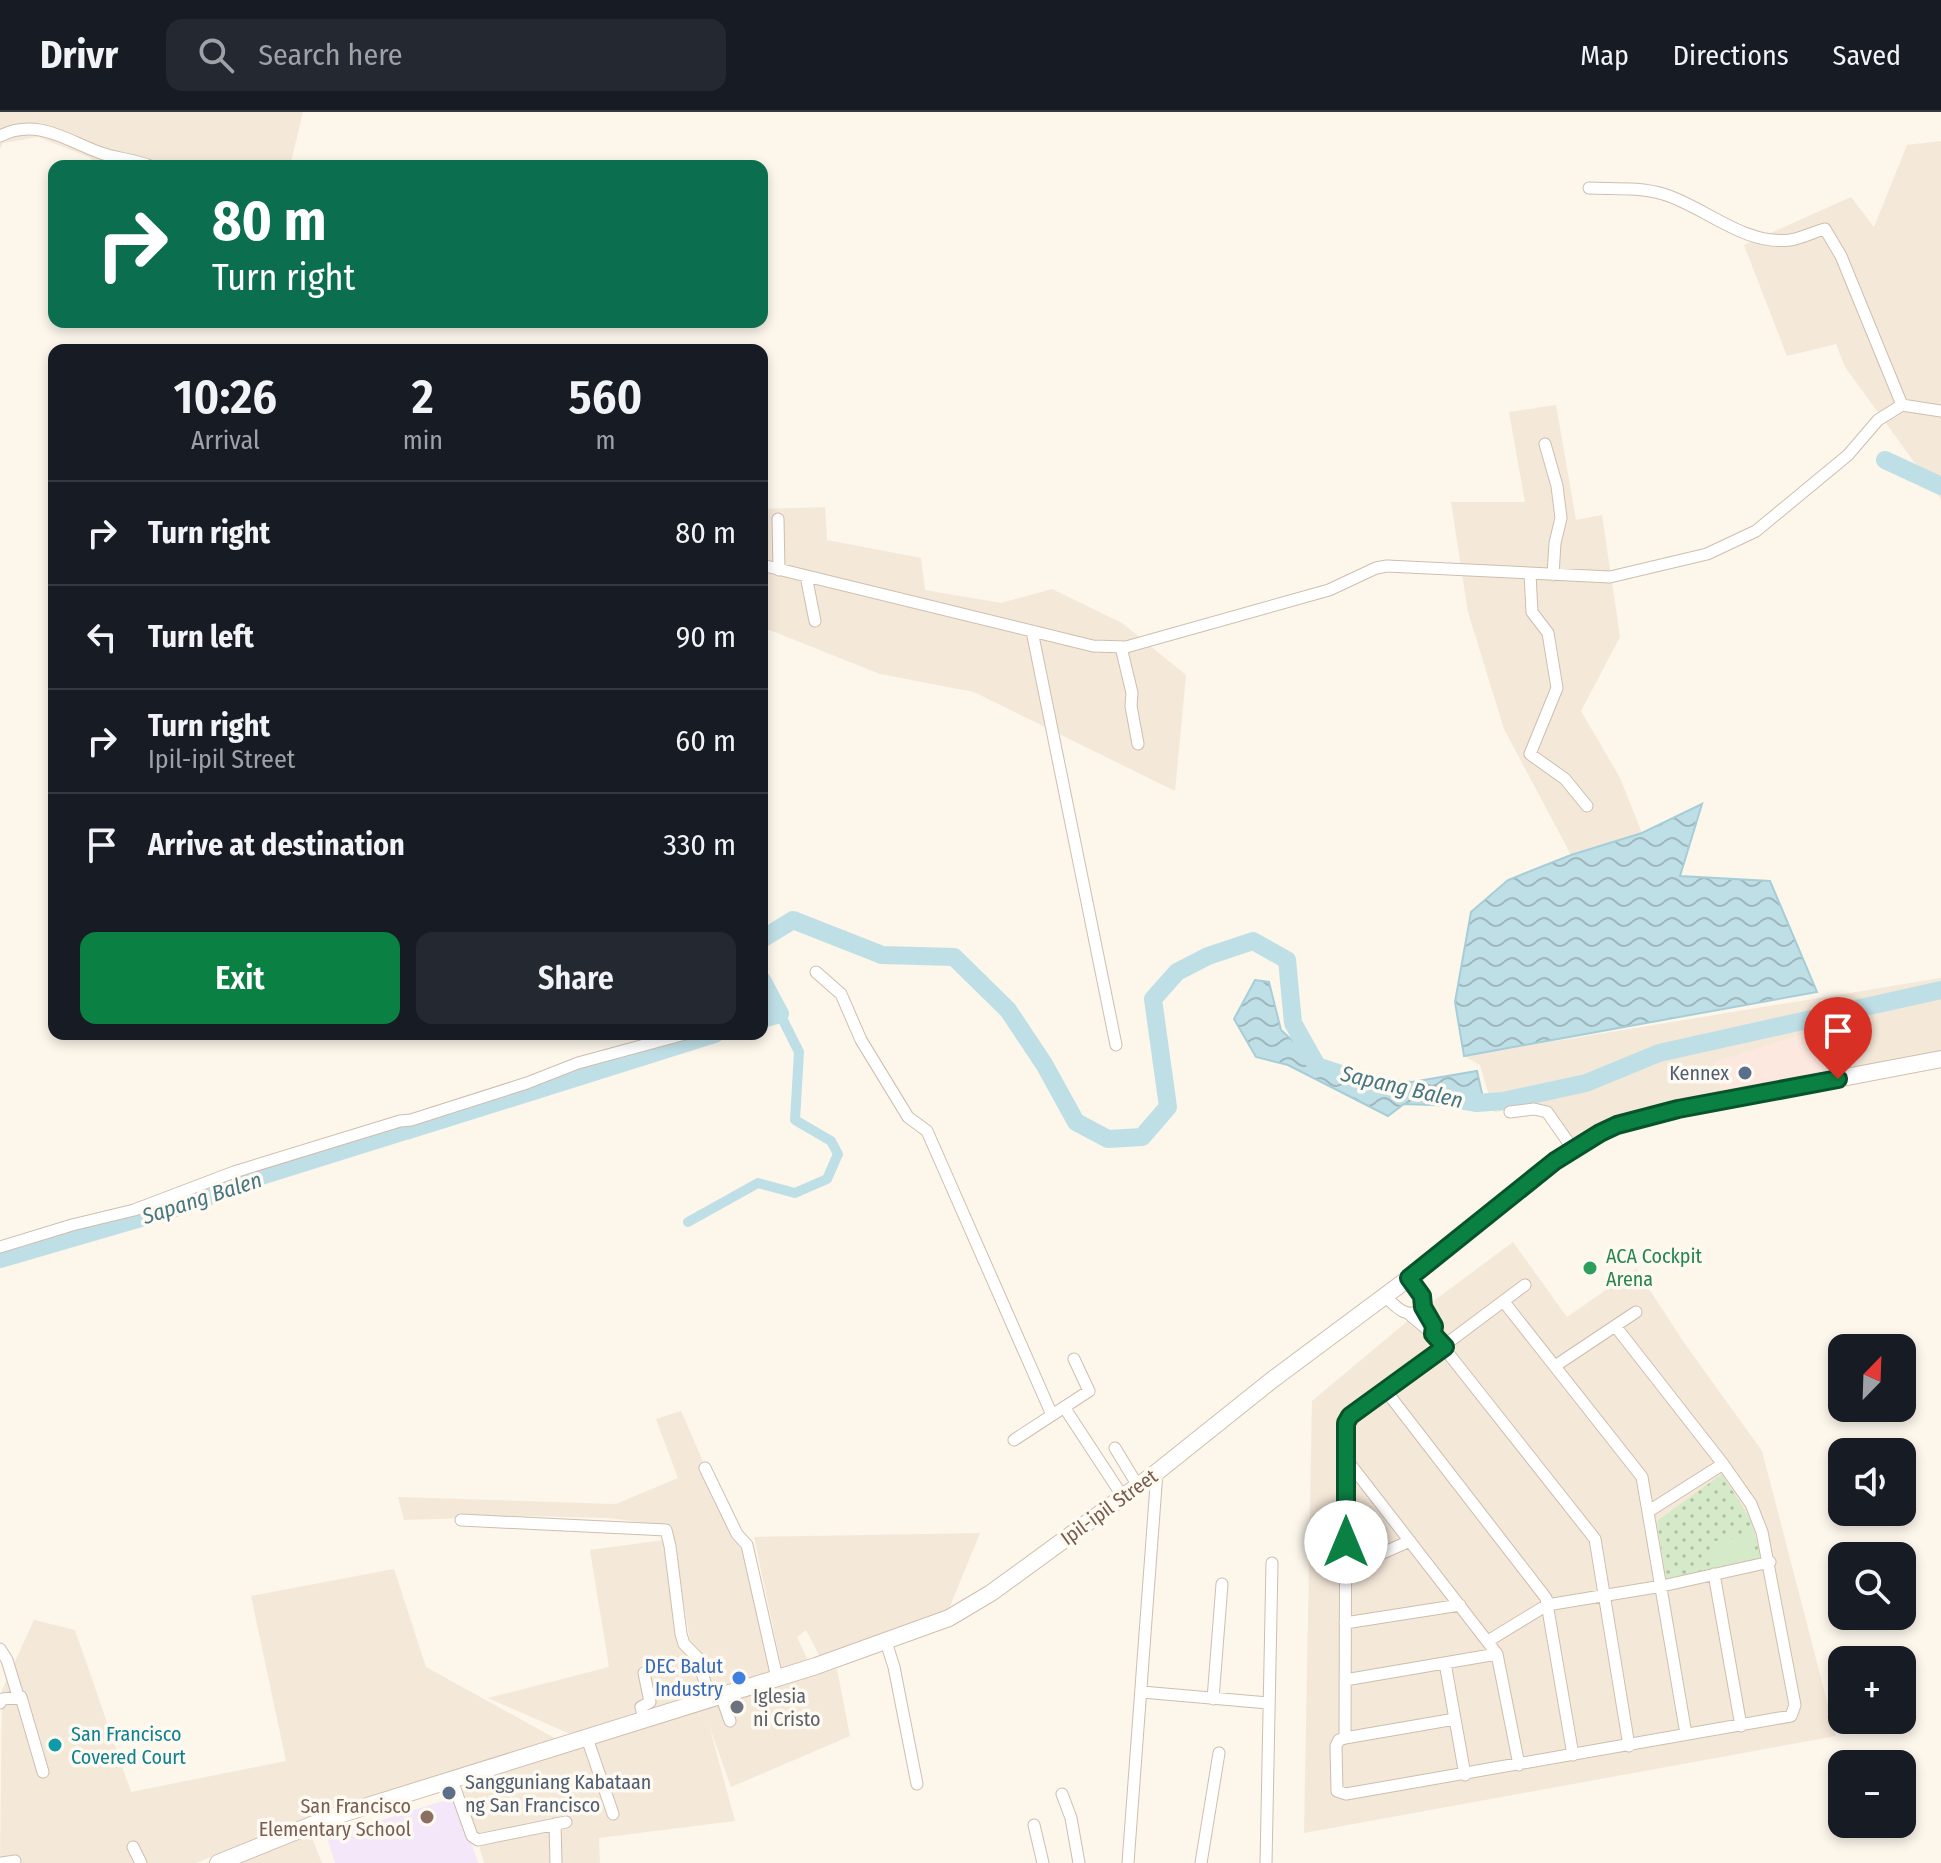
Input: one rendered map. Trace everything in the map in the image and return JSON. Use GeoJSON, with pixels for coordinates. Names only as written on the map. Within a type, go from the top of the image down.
{"type":"FeatureCollection","features":[{"type":"Feature","properties":{"kind":"street"},"geometry":{"type":"LineString","coordinates":[[0,136],[26,127],[42,129],[120,160]]}},
{"type":"Feature","properties":{"kind":"street"},"geometry":{"type":"LineString","coordinates":[[1589,188],[1660,193],[1694,205],[1732,227],[1778,240],[1790,240],[1825,229],[1841,256],[1902,405]]}},
{"type":"Feature","properties":{"kind":"street"},"geometry":{"type":"LineString","coordinates":[[768,567],[1093,646],[1121,647],[1225,621],[1329,590],[1387,566],[1600,578],[1707,554],[1744,539],[1848,455],[1878,420],[1902,405],[1941,411]]}},
{"type":"Feature","properties":{"kind":"street"},"geometry":{"type":"LineString","coordinates":[[1545,444],[1557,486],[1561,518],[1555,543],[1553,575]]}},
{"type":"Feature","properties":{"kind":"street"},"geometry":{"type":"LineString","coordinates":[[778,519],[779,570]]}},
{"type":"Feature","properties":{"kind":"street"},"geometry":{"type":"LineString","coordinates":[[1530,574],[1532,612],[1548,633],[1557,688],[1530,754],[1565,779],[1587,806]]}},
{"type":"Feature","properties":{"kind":"street"},"geometry":{"type":"LineString","coordinates":[[806,576],[815,621]]}},
{"type":"Feature","properties":{"kind":"street"},"geometry":{"type":"LineString","coordinates":[[1032,631],[1116,1045]]}},
{"type":"Feature","properties":{"kind":"street"},"geometry":{"type":"LineString","coordinates":[[1121,647],[1132,693],[1131,706],[1138,744]]}},
{"type":"Feature","properties":{"kind":"street"},"geometry":{"type":"LineString","coordinates":[[816,972],[841,994],[861,1040],[908,1117],[927,1131],[1052,1415]]}},
{"type":"Feature","properties":{"kind":"street"},"geometry":{"type":"LineString","coordinates":[[0,1247],[134,1210],[287,1155],[411,1120],[527,1083],[578,1063],[663,1040]]}},
{"type":"Feature","properties":{"kind":"street","name":"Ipil-ipil Street"},"geometry":{"type":"LineString","coordinates":[[218,1863],[246,1857],[329,1818],[777,1678],[949,1618],[973,1605],[1157,1472],[1573,1149],[1617,1125],[1641,1118],[1941,1059]]}},
{"type":"Feature","properties":{"kind":"street"},"geometry":{"type":"LineString","coordinates":[[1510,1112],[1534,1109],[1547,1112],[1573,1149]]}},
{"type":"Feature","properties":{"kind":"street"},"geometry":{"type":"LineString","coordinates":[[1409,1278],[1422,1296],[1423,1307],[1434,1326],[1433,1334]]}},
{"type":"Feature","properties":{"kind":"street"},"geometry":{"type":"LineString","coordinates":[[1345,1738],[1346,1423],[1350,1416],[1525,1285]]}},
{"type":"Feature","properties":{"kind":"street"},"geometry":{"type":"LineString","coordinates":[[1385,1296],[1445,1347],[1595,1539],[1629,1746]]}},
{"type":"Feature","properties":{"kind":"street"},"geometry":{"type":"LineString","coordinates":[[1504,1302],[1642,1477],[1686,1734]]}},
{"type":"Feature","properties":{"kind":"street"},"geometry":{"type":"LineString","coordinates":[[1409,1314],[1418,1313],[1423,1307]]}},
{"type":"Feature","properties":{"kind":"street"},"geometry":{"type":"LineString","coordinates":[[1555,1366],[1636,1312]]}},
{"type":"Feature","properties":{"kind":"street"},"geometry":{"type":"LineString","coordinates":[[1455,1719],[1339,1740],[1336,1746],[1336,1788],[1346,1794],[1788,1719],[1795,1705],[1770,1562],[1751,1504],[1616,1327]]}},
{"type":"Feature","properties":{"kind":"street"},"geometry":{"type":"LineString","coordinates":[[1014,1440],[1089,1391],[1074,1359]]}},
{"type":"Feature","properties":{"kind":"street"},"geometry":{"type":"LineString","coordinates":[[1386,1391],[1542,1593],[1547,1605],[1573,1755]]}},
{"type":"Feature","properties":{"kind":"street"},"geometry":{"type":"LineString","coordinates":[[1064,1407],[1123,1497]]}},
{"type":"Feature","properties":{"kind":"street"},"geometry":{"type":"LineString","coordinates":[[1115,1448],[1138,1486]]}},
{"type":"Feature","properties":{"kind":"street"},"geometry":{"type":"LineString","coordinates":[[1347,1460],[1497,1654],[1519,1765]]}},
{"type":"Feature","properties":{"kind":"street"},"geometry":{"type":"LineString","coordinates":[[1649,1511],[1723,1464]]}},
{"type":"Feature","properties":{"kind":"street"},"geometry":{"type":"LineString","coordinates":[[705,1468],[737,1534],[747,1545],[777,1678]]}},
{"type":"Feature","properties":{"kind":"street"},"geometry":{"type":"LineString","coordinates":[[1128,1863],[1157,1472]]}},
{"type":"Feature","properties":{"kind":"street"},"geometry":{"type":"LineString","coordinates":[[461,1520],[666,1530],[684,1644],[697,1657],[730,1721]]}},
{"type":"Feature","properties":{"kind":"street"},"geometry":{"type":"LineString","coordinates":[[1346,1569],[1410,1541]]}},
{"type":"Feature","properties":{"kind":"street"},"geometry":{"type":"LineString","coordinates":[[1488,1641],[1547,1605],[1662,1586],[1770,1562]]}},
{"type":"Feature","properties":{"kind":"street"},"geometry":{"type":"LineString","coordinates":[[1266,1863],[1272,1563]]}},
{"type":"Feature","properties":{"kind":"street"},"geometry":{"type":"LineString","coordinates":[[1714,1574],[1741,1726]]}},
{"type":"Feature","properties":{"kind":"street"},"geometry":{"type":"LineString","coordinates":[[1213,1699],[1222,1584]]}},
{"type":"Feature","properties":{"kind":"street"},"geometry":{"type":"LineString","coordinates":[[1345,1623],[1460,1605]]}},
{"type":"Feature","properties":{"kind":"street"},"geometry":{"type":"LineString","coordinates":[[886,1642],[894,1667],[917,1784]]}},
{"type":"Feature","properties":{"kind":"street"},"geometry":{"type":"LineString","coordinates":[[0,1649],[22,1700],[43,1772]]}},
{"type":"Feature","properties":{"kind":"street"},"geometry":{"type":"LineString","coordinates":[[1345,1680],[1497,1654]]}},
{"type":"Feature","properties":{"kind":"street"},"geometry":{"type":"LineString","coordinates":[[1445,1663],[1465,1775]]}},
{"type":"Feature","properties":{"kind":"street"},"geometry":{"type":"LineString","coordinates":[[644,1673],[650,1702],[641,1707],[644,1719]]}},
{"type":"Feature","properties":{"kind":"street"},"geometry":{"type":"LineString","coordinates":[[1142,1692],[1268,1703]]}},
{"type":"Feature","properties":{"kind":"street"},"geometry":{"type":"LineString","coordinates":[[0,1703],[18,1696]]}},
{"type":"Feature","properties":{"kind":"street"},"geometry":{"type":"LineString","coordinates":[[587,1738],[613,1814]]}},
{"type":"Feature","properties":{"kind":"street"},"geometry":{"type":"LineString","coordinates":[[1201,1863],[1219,1753]]}},
{"type":"Feature","properties":{"kind":"street"},"geometry":{"type":"LineString","coordinates":[[452,1780],[474,1838],[560,1823],[556,1863]]}},
{"type":"Feature","properties":{"kind":"street"},"geometry":{"type":"LineString","coordinates":[[1062,1794],[1071,1818],[1079,1863]]}},
{"type":"Feature","properties":{"kind":"street"},"geometry":{"type":"LineString","coordinates":[[1034,1825],[1043,1863]]}},
{"type":"Feature","properties":{"kind":"street"},"geometry":{"type":"LineString","coordinates":[[133,1847],[141,1863]]}},
{"type":"Feature","properties":{"kind":"shaded area"},"geometry":{"type":"Polygon","coordinates":[[[0,112],[303,112],[291,160],[91,160],[38,137],[3,143],[0,149],[0,112]]]}},
{"type":"Feature","properties":{"kind":"shaded area"},"geometry":{"type":"Polygon","coordinates":[[[1941,141],[1941,499],[1845,367],[1836,344],[1787,356],[1744,245],[1851,197],[1874,227],[1907,145],[1941,141]]]}},
{"type":"Feature","properties":{"kind":"shaded area"},"geometry":{"type":"Polygon","coordinates":[[[1556,405],[1576,520],[1602,515],[1620,637],[1581,711],[1620,778],[1642,833],[1571,855],[1504,729],[1468,612],[1451,502],[1525,502],[1509,412],[1556,405]]]}},
{"type":"Feature","properties":{"kind":"shaded area"},"geometry":{"type":"Polygon","coordinates":[[[825,507],[827,540],[921,558],[925,590],[1001,603],[1052,589],[1122,623],[1186,675],[1175,791],[974,692],[880,674],[768,629],[768,509],[825,507]]]}},
{"type":"Feature","properties":{"kind":"shaded area"},"geometry":{"type":"Polygon","coordinates":[[[1941,978],[1941,1058],[1573,1141],[1550,1109],[1538,1106],[1494,1112],[1480,1065],[1464,1056],[1941,978]]]}},
{"type":"Feature","properties":{"kind":"shaded area"},"geometry":{"type":"Polygon","coordinates":[[[1832,1025],[1844,1069],[1722,1094],[1714,1062],[1832,1025]]]}},
{"type":"Feature","properties":{"kind":"shaded area"},"geometry":{"type":"Polygon","coordinates":[[[1513,1242],[1567,1317],[1636,1269],[1685,1344],[1762,1451],[1828,1705],[1828,1734],[1836,1736],[1304,1833],[1312,1401],[1416,1314],[1513,1242]]]}},
{"type":"Feature","properties":{"kind":"shaded area"},"geometry":{"type":"Polygon","coordinates":[[[681,1411],[743,1553],[771,1675],[714,1689],[690,1642],[672,1526],[608,1518],[528,1516],[404,1520],[398,1497],[616,1504],[678,1478],[656,1419],[681,1411]]]}},
{"type":"Feature","properties":{"kind":"shaded area"},"geometry":{"type":"Polygon","coordinates":[[[980,1533],[948,1611],[820,1657],[806,1630],[797,1637],[808,1661],[782,1670],[754,1537],[980,1533]]]}},
{"type":"Feature","properties":{"kind":"shaded area"},"geometry":{"type":"Polygon","coordinates":[[[664,1540],[677,1644],[692,1658],[707,1695],[647,1715],[647,1700],[640,1716],[577,1737],[488,1698],[609,1667],[590,1550],[664,1540]]]}},
{"type":"Feature","properties":{"kind":"shaded area"},"geometry":{"type":"Polygon","coordinates":[[[394,1569],[426,1667],[558,1740],[370,1797],[196,1863],[0,1863],[2,1690],[34,1620],[75,1630],[131,1792],[286,1761],[251,1596],[394,1569]]]}},
{"type":"Feature","properties":{"kind":"shaded area"},"geometry":{"type":"Polygon","coordinates":[[[837,1669],[850,1736],[731,1787],[709,1725],[735,1821],[599,1838],[600,1863],[484,1863],[462,1785],[703,1707],[837,1669]]]}},
{"type":"Feature","properties":{"kind":"shaded area","name":"San Francisco Elementary School"},"geometry":{"type":"Polygon","coordinates":[[[456,1797],[478,1863],[335,1863],[327,1837],[456,1797]]]}},
{"type":"Feature","properties":{"kind":"shaded area"},"geometry":{"type":"Polygon","coordinates":[[[310,1833],[322,1863],[241,1863],[310,1833]]]}},
{"type":"Feature","properties":{"kind":"green space"},"geometry":{"type":"Polygon","coordinates":[[[1722,1474],[1751,1520],[1762,1560],[1666,1580],[1657,1521],[1722,1474]]]}},
{"type":"Feature","properties":{"kind":"green space"},"geometry":{"type":"Polygon","coordinates":[[[1753,1535],[1757,1560],[1713,1567],[1709,1542],[1753,1535]]]}},
{"type":"Feature","properties":{"kind":"water"},"geometry":{"type":"Polygon","coordinates":[[[1702,804],[1680,876],[1770,881],[1817,992],[1464,1056],[1455,1002],[1471,912],[1508,880],[1571,855],[1642,833],[1702,804]]]}},
{"type":"Feature","properties":{"kind":"water"},"geometry":{"type":"Polygon","coordinates":[[[1255,980],[1269,982],[1281,1030],[1330,1075],[1412,1082],[1477,1071],[1485,1107],[1404,1104],[1388,1116],[1288,1065],[1256,1057],[1234,1019],[1255,980]]]}},
{"type":"Feature","properties":{"kind":"waterway"},"geometry":{"type":"LineString","coordinates":[[1885,460],[1941,486]]}},
{"type":"Feature","properties":{"kind":"waterway","name":"Sapang Balen"},"geometry":{"type":"LineString","coordinates":[[768,935],[793,920],[882,955],[954,957],[1008,1010],[1044,1064],[1076,1122],[1108,1139],[1142,1137],[1168,1107],[1153,999],[1177,972],[1208,956],[1253,941],[1287,960],[1293,1023],[1317,1066],[1371,1084]]}},
{"type":"Feature","properties":{"kind":"waterway","name":"Sapang Balen"},"geometry":{"type":"LineString","coordinates":[[1459,1100],[1477,1103],[1503,1101],[1586,1083],[1659,1053],[1941,990]]}},
{"type":"Feature","properties":{"kind":"waterway","name":"Sapang Balen"},"geometry":{"type":"LineString","coordinates":[[768,991],[780,1014],[768,1017]]}},
{"type":"Feature","properties":{"kind":"waterway"},"geometry":{"type":"LineString","coordinates":[[688,1222],[758,1183],[795,1193],[827,1179],[838,1154],[831,1141],[795,1120],[799,1052],[780,1014]]}},
{"type":"Feature","properties":{"kind":"waterway","name":"Sapang Balen"},"geometry":{"type":"LineString","coordinates":[[406,1131],[696,1040]]}},
{"type":"Feature","properties":{"kind":"waterway","name":"Sapang Balen"},"geometry":{"type":"LineString","coordinates":[[0,1259],[192,1203],[255,1178],[402,1132]]}},
{"type":"Feature","properties":{"kind":"place","name":"Kennex"},"geometry":{"type":"Point","coordinates":[1745,1073]}},
{"type":"Feature","properties":{"kind":"place","name":"ACA Cockpit Arena"},"geometry":{"type":"Point","coordinates":[1590,1268]}},
{"type":"Feature","properties":{"kind":"place","name":"DEC Balut Industry"},"geometry":{"type":"Point","coordinates":[739,1678]}},
{"type":"Feature","properties":{"kind":"place","name":"Iglesia ni Cristo"},"geometry":{"type":"Point","coordinates":[737,1707]}},
{"type":"Feature","properties":{"kind":"place","name":"San Francisco Covered Court"},"geometry":{"type":"Point","coordinates":[55,1745]}},
{"type":"Feature","properties":{"kind":"place","name":"Sangguniang Kabataan ng San Francisco"},"geometry":{"type":"Point","coordinates":[449,1793]}},
{"type":"Feature","properties":{"kind":"place","name":"San Francisco Elementary School"},"geometry":{"type":"Point","coordinates":[427,1817]}},
{"type":"Feature","properties":{"kind":"route"},"geometry":{"type":"LineString","coordinates":[[1346,1542],[1346,1423],[1350,1416],[1445,1347],[1433,1334],[1434,1326],[1423,1307],[1422,1296],[1409,1278],[1555,1161],[1617,1125],[1678,1109],[1838,1079]]}}]}
